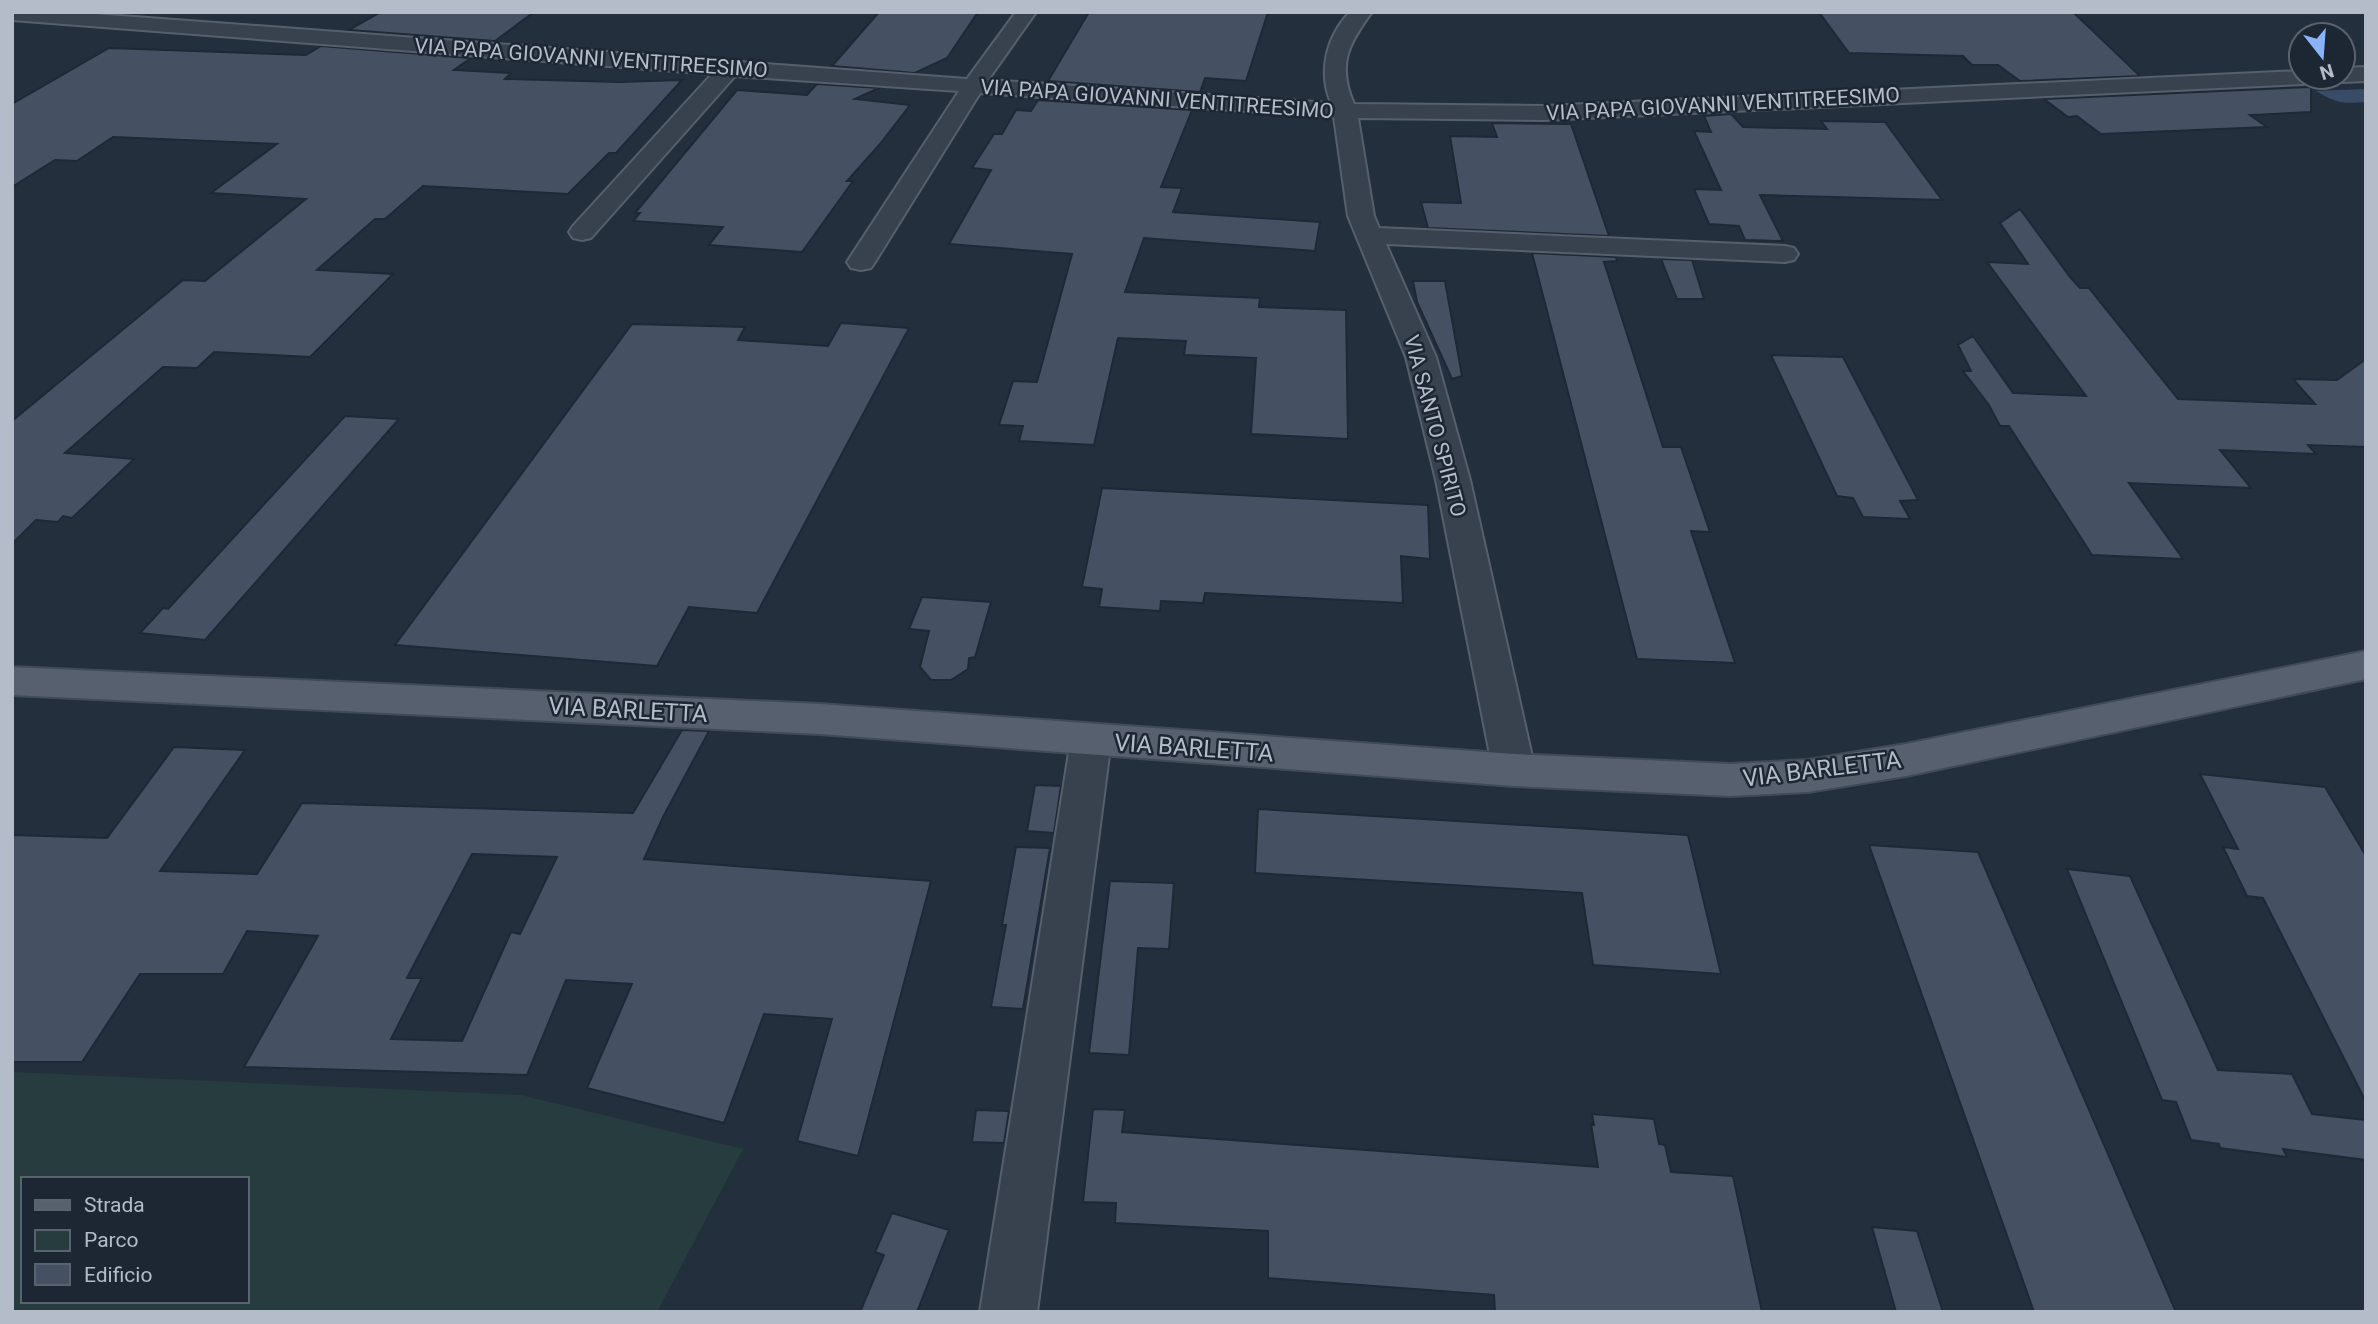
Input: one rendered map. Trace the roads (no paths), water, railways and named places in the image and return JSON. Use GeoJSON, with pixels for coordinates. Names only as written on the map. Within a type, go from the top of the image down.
{"type":"FeatureCollection","features":[{"type":"Feature","properties":{"kind":"main road","name":"VIA BARLETTA"},"geometry":{"type":"LineString","coordinates":[[12,681],[820,719],[1514,770],[1730,780],[1808,776],[2017,738],[2366,665]]}},
{"type":"Feature","properties":{"kind":"street"},"geometry":{"type":"LineString","coordinates":[[861,262],[973,86],[1026,12]]}},
{"type":"Feature","properties":{"kind":"street","name":"VIA SANTO SPIRITO"},"geometry":{"type":"LineString","coordinates":[[1362,12],[1352,22],[1335,57],[1335,86],[1345,111],[1361,216],[1424,369],[1452,480],[1514,770]]}},
{"type":"Feature","properties":{"kind":"street","name":"VIA PAPA GIOVANNI VENTITREESIMO"},"geometry":{"type":"LineString","coordinates":[[12,14],[729,69],[1345,111],[1544,113],[2287,78]]}},
{"type":"Feature","properties":{"kind":"street"},"geometry":{"type":"LineString","coordinates":[[582,232],[729,69]]}},
{"type":"Feature","properties":{"kind":"street"},"geometry":{"type":"LineString","coordinates":[[1369,235],[1784,254]]}},
{"type":"Feature","properties":{"kind":"street"},"geometry":{"type":"LineString","coordinates":[[1008,1312],[1091,740]]}},
{"type":"Feature","properties":{"kind":"water"},"geometry":{"type":"Polygon","coordinates":[[[2366,89],[2366,102],[2340,102],[2316,91],[2357,91],[2366,89]]]}}]}
